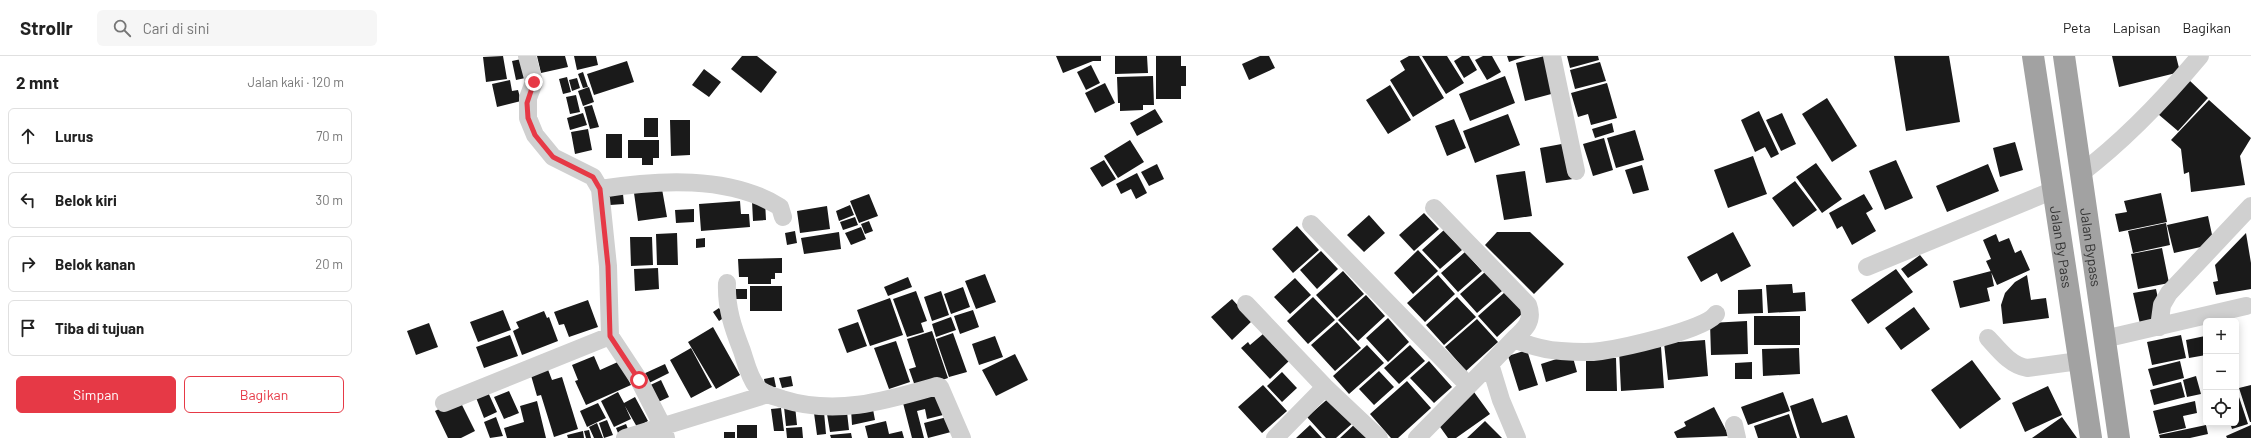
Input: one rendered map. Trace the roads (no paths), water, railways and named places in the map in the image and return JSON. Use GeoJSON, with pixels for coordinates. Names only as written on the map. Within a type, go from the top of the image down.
{"type":"FeatureCollection","features":[{"type":"Feature","properties":{"kind":"highway","name":"Jalan By Pass"},"geometry":{"type":"LineString","coordinates":[[2033,56],[2091,438]]}},
{"type":"Feature","properties":{"kind":"highway","name":"Jalan Bypass"},"geometry":{"type":"LineString","coordinates":[[2064,56],[2119,438]]}},
{"type":"Feature","properties":{"kind":"street"},"geometry":{"type":"LineString","coordinates":[[527,56],[534,82],[528,98],[528,118],[535,135],[553,157],[593,177],[600,189],[608,266],[610,336],[639,380],[664,433]]}},
{"type":"Feature","properties":{"kind":"street"},"geometry":{"type":"LineString","coordinates":[[1552,56],[1576,171]]}},
{"type":"Feature","properties":{"kind":"street"},"geometry":{"type":"LineString","coordinates":[[2080,174],[2100,159],[2132,130],[2174,87],[2200,56]]}},
{"type":"Feature","properties":{"kind":"street"},"geometry":{"type":"LineString","coordinates":[[600,189],[632,184],[684,182],[725,187],[763,197],[780,207],[783,217]]}},
{"type":"Feature","properties":{"kind":"street"},"geometry":{"type":"LineString","coordinates":[[1867,267],[2054,190]]}},
{"type":"Feature","properties":{"kind":"street"},"geometry":{"type":"LineString","coordinates":[[2159,327],[2162,305],[2169,293],[2251,206]]}},
{"type":"Feature","properties":{"kind":"street"},"geometry":{"type":"LineString","coordinates":[[1417,438],[1527,326],[1530,318],[1528,305],[1434,208]]}},
{"type":"Feature","properties":{"kind":"street"},"geometry":{"type":"LineString","coordinates":[[1311,224],[1468,385]]}},
{"type":"Feature","properties":{"kind":"street"},"geometry":{"type":"LineString","coordinates":[[727,283],[726,299],[729,317],[752,379],[758,388],[768,394],[800,404],[824,408],[896,399],[937,386],[940,387],[962,438]]}},
{"type":"Feature","properties":{"kind":"street"},"geometry":{"type":"LineString","coordinates":[[1246,304],[1325,387],[1379,438]]}},
{"type":"Feature","properties":{"kind":"street"},"geometry":{"type":"LineString","coordinates":[[2104,339],[2246,306]]}},
{"type":"Feature","properties":{"kind":"street"},"geometry":{"type":"LineString","coordinates":[[1514,339],[1535,348],[1561,352],[1599,351],[1644,342],[1687,330],[1712,318],[1716,314]]}},
{"type":"Feature","properties":{"kind":"street"},"geometry":{"type":"LineString","coordinates":[[444,403],[610,336]]}},
{"type":"Feature","properties":{"kind":"street"},"geometry":{"type":"LineString","coordinates":[[1988,338],[2012,363],[2019,366],[2027,368],[2079,361]]}},
{"type":"Feature","properties":{"kind":"street"},"geometry":{"type":"LineString","coordinates":[[1490,364],[1501,400],[1517,438]]}},
{"type":"Feature","properties":{"kind":"street"},"geometry":{"type":"LineString","coordinates":[[1275,438],[1325,387]]}},
{"type":"Feature","properties":{"kind":"street"},"geometry":{"type":"LineString","coordinates":[[625,438],[664,433],[768,394]]}}]}
